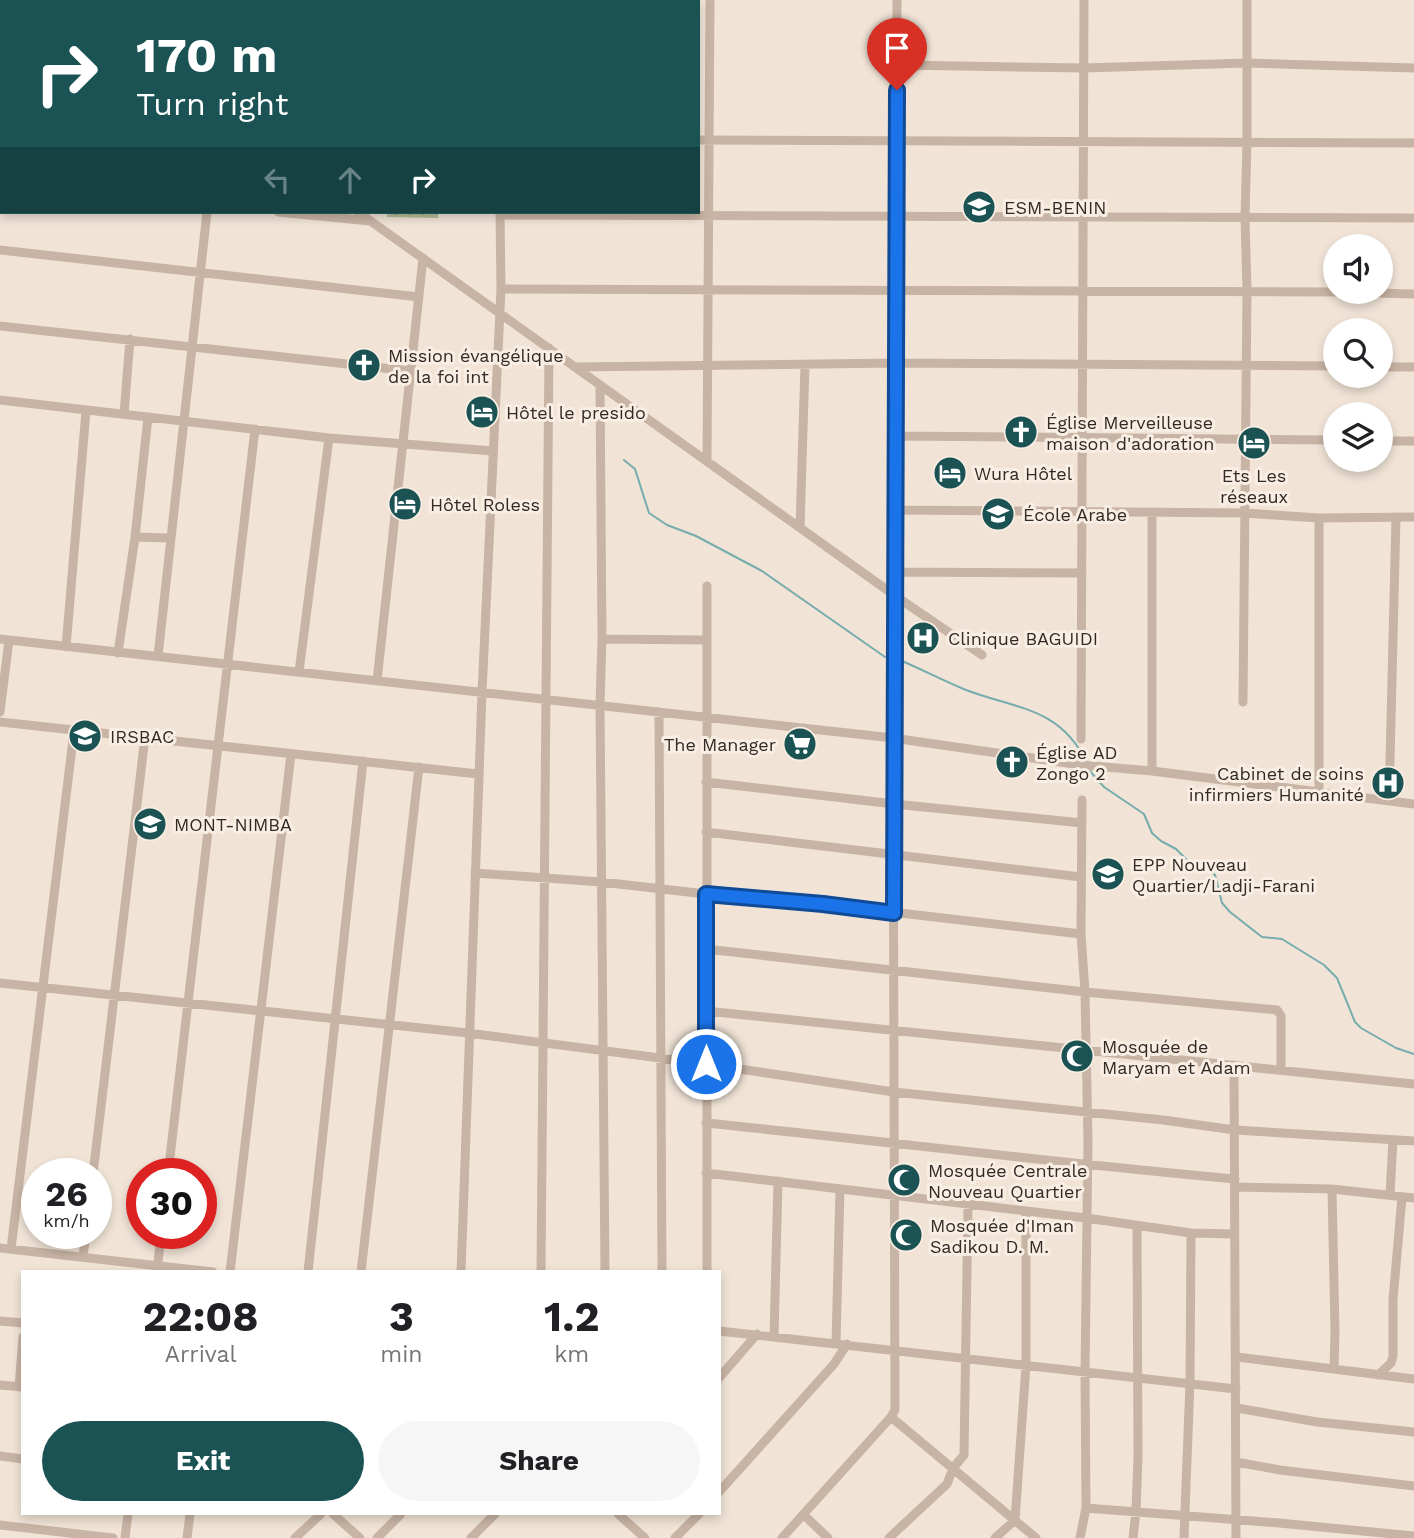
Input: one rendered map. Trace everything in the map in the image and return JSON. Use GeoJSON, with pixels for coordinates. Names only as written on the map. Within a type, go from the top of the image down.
{"type":"FeatureCollection","features":[{"type":"Feature","properties":{"kind":"street"},"geometry":{"type":"LineString","coordinates":[[707,461],[710,0]]}},
{"type":"Feature","properties":{"kind":"street"},"geometry":{"type":"LineString","coordinates":[[782,1538],[895,1410],[894,572],[898,0]]}},
{"type":"Feature","properties":{"kind":"street"},"geometry":{"type":"LineString","coordinates":[[1081,739],[1084,0]]}},
{"type":"Feature","properties":{"kind":"street"},"geometry":{"type":"LineString","coordinates":[[1243,702],[1248,291],[1245,218],[1247,0]]}},
{"type":"Feature","properties":{"kind":"street"},"geometry":{"type":"LineString","coordinates":[[897,65],[1084,68],[1247,63],[1414,68]]}},
{"type":"Feature","properties":{"kind":"street"},"geometry":{"type":"LineString","coordinates":[[700,69],[710,69]]}},
{"type":"Feature","properties":{"kind":"street"},"geometry":{"type":"LineString","coordinates":[[700,140],[1414,143]]}},
{"type":"Feature","properties":{"kind":"street"},"geometry":{"type":"LineString","coordinates":[[158,656],[207,214]]}},
{"type":"Feature","properties":{"kind":"street"},"geometry":{"type":"LineString","coordinates":[[297,214],[372,222]]}},
{"type":"Feature","properties":{"kind":"street"},"geometry":{"type":"LineString","coordinates":[[361,214],[982,655]]}},
{"type":"Feature","properties":{"kind":"street"},"geometry":{"type":"LineString","coordinates":[[461,1270],[478,774],[502,289],[500,214]]}},
{"type":"Feature","properties":{"kind":"street"},"geometry":{"type":"LineString","coordinates":[[570,214],[1414,219]]}},
{"type":"Feature","properties":{"kind":"street"},"geometry":{"type":"LineString","coordinates":[[0,250],[419,297]]}},
{"type":"Feature","properties":{"kind":"street"},"geometry":{"type":"LineString","coordinates":[[377,681],[423,258]]}},
{"type":"Feature","properties":{"kind":"street"},"geometry":{"type":"LineString","coordinates":[[502,289],[1323,292]]}},
{"type":"Feature","properties":{"kind":"street"},"geometry":{"type":"LineString","coordinates":[[1393,293],[1414,293]]}},
{"type":"Feature","properties":{"kind":"street"},"geometry":{"type":"LineString","coordinates":[[0,326],[411,371]]}},
{"type":"Feature","properties":{"kind":"street"},"geometry":{"type":"LineString","coordinates":[[124,414],[130,339]]}},
{"type":"Feature","properties":{"kind":"street"},"geometry":{"type":"LineString","coordinates":[[541,1270],[549,348]]}},
{"type":"Feature","properties":{"kind":"street"},"geometry":{"type":"LineString","coordinates":[[575,367],[896,363],[1323,366]]}},
{"type":"Feature","properties":{"kind":"street"},"geometry":{"type":"LineString","coordinates":[[800,528],[805,365]]}},
{"type":"Feature","properties":{"kind":"street"},"geometry":{"type":"LineString","coordinates":[[1393,367],[1414,367]]}},
{"type":"Feature","properties":{"kind":"street"},"geometry":{"type":"LineString","coordinates":[[600,385],[605,1270]]}},
{"type":"Feature","properties":{"kind":"street"},"geometry":{"type":"LineString","coordinates":[[0,400],[329,438],[493,452]]}},
{"type":"Feature","properties":{"kind":"street"},"geometry":{"type":"LineString","coordinates":[[66,647],[86,411]]}},
{"type":"Feature","properties":{"kind":"street"},"geometry":{"type":"LineString","coordinates":[[118,653],[135,537],[148,417]]}},
{"type":"Feature","properties":{"kind":"street"},"geometry":{"type":"LineString","coordinates":[[170,1158],[255,429]]}},
{"type":"Feature","properties":{"kind":"street"},"geometry":{"type":"LineString","coordinates":[[895,436],[1323,440]]}},
{"type":"Feature","properties":{"kind":"street"},"geometry":{"type":"LineString","coordinates":[[299,672],[329,438]]}},
{"type":"Feature","properties":{"kind":"street"},"geometry":{"type":"LineString","coordinates":[[1393,440],[1414,441]]}},
{"type":"Feature","properties":{"kind":"street"},"geometry":{"type":"LineString","coordinates":[[895,510],[1244,513],[1319,518],[1414,517]]}},
{"type":"Feature","properties":{"kind":"street"},"geometry":{"type":"LineString","coordinates":[[1152,512],[1152,771]]}},
{"type":"Feature","properties":{"kind":"street"},"geometry":{"type":"LineString","coordinates":[[1389,801],[1395,517]]}},
{"type":"Feature","properties":{"kind":"street"},"geometry":{"type":"LineString","coordinates":[[1319,518],[1319,793]]}},
{"type":"Feature","properties":{"kind":"street"},"geometry":{"type":"LineString","coordinates":[[135,537],[171,538]]}},
{"type":"Feature","properties":{"kind":"street"},"geometry":{"type":"LineString","coordinates":[[894,572],[1082,573]]}},
{"type":"Feature","properties":{"kind":"street"},"geometry":{"type":"LineString","coordinates":[[706,586],[707,1270]]}},
{"type":"Feature","properties":{"kind":"street"},"geometry":{"type":"LineString","coordinates":[[0,712],[4,639],[894,738],[1085,766],[1152,771],[1414,804]]}},
{"type":"Feature","properties":{"kind":"street"},"geometry":{"type":"LineString","coordinates":[[602,639],[706,640]]}},
{"type":"Feature","properties":{"kind":"street"},"geometry":{"type":"LineString","coordinates":[[659,712],[662,1270]]}},
{"type":"Feature","properties":{"kind":"street"},"geometry":{"type":"LineString","coordinates":[[0,722],[478,774]]}},
{"type":"Feature","properties":{"kind":"street"},"geometry":{"type":"LineString","coordinates":[[11,1249],[74,731]]}},
{"type":"Feature","properties":{"kind":"street"},"geometry":{"type":"LineString","coordinates":[[95,1158],[145,737]]}},
{"type":"Feature","properties":{"kind":"street"},"geometry":{"type":"LineString","coordinates":[[230,1270],[291,754]]}},
{"type":"Feature","properties":{"kind":"street"},"geometry":{"type":"LineString","coordinates":[[308,1270],[363,761]]}},
{"type":"Feature","properties":{"kind":"street"},"geometry":{"type":"LineString","coordinates":[[361,1270],[419,767]]}},
{"type":"Feature","properties":{"kind":"street"},"geometry":{"type":"LineString","coordinates":[[706,782],[1082,823]]}},
{"type":"Feature","properties":{"kind":"street"},"geometry":{"type":"LineString","coordinates":[[1080,1538],[1087,1508],[1087,1050],[1081,934],[1082,800]]}},
{"type":"Feature","properties":{"kind":"street"},"geometry":{"type":"LineString","coordinates":[[706,832],[1082,877]]}},
{"type":"Feature","properties":{"kind":"street"},"geometry":{"type":"LineString","coordinates":[[475,873],[601,882],[823,904],[1081,934]]}},
{"type":"Feature","properties":{"kind":"street"},"geometry":{"type":"LineString","coordinates":[[706,949],[1085,992],[1277,1010],[1280,1016],[1282,1070]]}},
{"type":"Feature","properties":{"kind":"street"},"geometry":{"type":"LineString","coordinates":[[0,983],[543,1042],[894,1092],[1163,1119],[1235,1130],[1414,1141]]}},
{"type":"Feature","properties":{"kind":"street"},"geometry":{"type":"LineString","coordinates":[[706,1011],[1414,1084]]}},
{"type":"Feature","properties":{"kind":"street"},"geometry":{"type":"LineString","coordinates":[[1234,1065],[1236,1538]]}},
{"type":"Feature","properties":{"kind":"street"},"geometry":{"type":"LineString","coordinates":[[706,1123],[895,1142],[1235,1183],[1332,1189],[1414,1198]]}},
{"type":"Feature","properties":{"kind":"street"},"geometry":{"type":"LineString","coordinates":[[1390,1195],[1393,1140]]}},
{"type":"Feature","properties":{"kind":"street"},"geometry":{"type":"LineString","coordinates":[[706,1173],[1191,1233],[1234,1234]]}},
{"type":"Feature","properties":{"kind":"street"},"geometry":{"type":"LineString","coordinates":[[774,1336],[778,1181]]}},
{"type":"Feature","properties":{"kind":"street"},"geometry":{"type":"LineString","coordinates":[[836,1343],[840,1189]]}},
{"type":"Feature","properties":{"kind":"street"},"geometry":{"type":"LineString","coordinates":[[1332,1189],[1334,1369]]}},
{"type":"Feature","properties":{"kind":"street"},"geometry":{"type":"LineString","coordinates":[[1378,1375],[1391,1363],[1393,1356],[1392,1311],[1402,1197]]}},
{"type":"Feature","properties":{"kind":"street"},"geometry":{"type":"LineString","coordinates":[[889,1538],[947,1484],[953,1468],[964,1455],[968,1205]]}},
{"type":"Feature","properties":{"kind":"street"},"geometry":{"type":"LineString","coordinates":[[995,1538],[1015,1520],[1026,1365],[1026,1212]]}},
{"type":"Feature","properties":{"kind":"street"},"geometry":{"type":"LineString","coordinates":[[1133,1538],[1136,1511],[1137,1226]]}},
{"type":"Feature","properties":{"kind":"street"},"geometry":{"type":"LineString","coordinates":[[1184,1538],[1190,1383],[1191,1233]]}},
{"type":"Feature","properties":{"kind":"street"},"geometry":{"type":"LineString","coordinates":[[0,1248],[83,1256],[176,1270]]}},
{"type":"Feature","properties":{"kind":"street"},"geometry":{"type":"LineString","coordinates":[[83,1256],[84,1249]]}},
{"type":"Feature","properties":{"kind":"street"},"geometry":{"type":"LineString","coordinates":[[157,1269],[159,1249]]}},
{"type":"Feature","properties":{"kind":"street"},"geometry":{"type":"LineString","coordinates":[[0,1321],[21,1323]]}},
{"type":"Feature","properties":{"kind":"street"},"geometry":{"type":"LineString","coordinates":[[721,1331],[1236,1389]]}},
{"type":"Feature","properties":{"kind":"street"},"geometry":{"type":"LineString","coordinates":[[721,1376],[757,1334]]}},
{"type":"Feature","properties":{"kind":"street"},"geometry":{"type":"LineString","coordinates":[[721,1490],[834,1364],[847,1345]]}},
{"type":"Feature","properties":{"kind":"street"},"geometry":{"type":"LineString","coordinates":[[1237,1357],[1414,1379]]}},
{"type":"Feature","properties":{"kind":"street"},"geometry":{"type":"LineString","coordinates":[[0,1385],[21,1387]]}},
{"type":"Feature","properties":{"kind":"street"},"geometry":{"type":"LineString","coordinates":[[1237,1408],[1317,1422],[1414,1432]]}},
{"type":"Feature","properties":{"kind":"street"},"geometry":{"type":"LineString","coordinates":[[891,1417],[1035,1538]]}},
{"type":"Feature","properties":{"kind":"street"},"geometry":{"type":"LineString","coordinates":[[0,1456],[21,1459]]}},
{"type":"Feature","properties":{"kind":"street"},"geometry":{"type":"LineString","coordinates":[[1237,1462],[1280,1470],[1414,1486]]}},
{"type":"Feature","properties":{"kind":"street"},"geometry":{"type":"LineString","coordinates":[[1087,1508],[1414,1536]]}},
{"type":"Feature","properties":{"kind":"street"},"geometry":{"type":"LineString","coordinates":[[125,1538],[128,1515]]}},
{"type":"Feature","properties":{"kind":"street"},"geometry":{"type":"LineString","coordinates":[[187,1538],[190,1515]]}},
{"type":"Feature","properties":{"kind":"street"},"geometry":{"type":"LineString","coordinates":[[295,1538],[320,1515]]}},
{"type":"Feature","properties":{"kind":"street"},"geometry":{"type":"LineString","coordinates":[[334,1515],[360,1538]]}},
{"type":"Feature","properties":{"kind":"street"},"geometry":{"type":"LineString","coordinates":[[377,1538],[400,1515]]}},
{"type":"Feature","properties":{"kind":"street"},"geometry":{"type":"LineString","coordinates":[[474,1537],[494,1515]]}},
{"type":"Feature","properties":{"kind":"street"},"geometry":{"type":"LineString","coordinates":[[619,1515],[645,1538]]}},
{"type":"Feature","properties":{"kind":"street"},"geometry":{"type":"LineString","coordinates":[[675,1538],[698,1515]]}},
{"type":"Feature","properties":{"kind":"street"},"geometry":{"type":"LineString","coordinates":[[804,1515],[828,1538]]}},
{"type":"Feature","properties":{"kind":"street"},"geometry":{"type":"LineString","coordinates":[[0,1525],[113,1538]]}},
{"type":"Feature","properties":{"kind":"green space"},"geometry":{"type":"Polygon","coordinates":[[[387,214],[438,214],[438,218],[387,217],[387,214]]]}},
{"type":"Feature","properties":{"kind":"waterway"},"geometry":{"type":"LineString","coordinates":[[624,460],[635,469],[649,513],[667,525],[696,536],[762,571],[885,657]]}},
{"type":"Feature","properties":{"kind":"waterway"},"geometry":{"type":"LineString","coordinates":[[902,661],[966,690],[1035,712],[1063,730],[1086,761]]}},
{"type":"Feature","properties":{"kind":"waterway"},"geometry":{"type":"LineString","coordinates":[[1089,770],[1104,787],[1144,814],[1152,833],[1161,841],[1176,849],[1187,860],[1203,865],[1215,875],[1222,903],[1230,912],[1262,937],[1282,939],[1324,965],[1337,978],[1355,1022],[1361,1028],[1396,1048],[1414,1054]]}},
{"type":"Feature","properties":{"kind":"place","name":"ESM-BENIN"},"geometry":{"type":"Point","coordinates":[979,207]}},
{"type":"Feature","properties":{"kind":"place","name":"Mission évangélique de la foi int"},"geometry":{"type":"Point","coordinates":[364,365]}},
{"type":"Feature","properties":{"kind":"place","name":"Hôtel le presido"},"geometry":{"type":"Point","coordinates":[482,412]}},
{"type":"Feature","properties":{"kind":"place","name":"Église Merveilleuse maison d'adoration"},"geometry":{"type":"Point","coordinates":[1021,432]}},
{"type":"Feature","properties":{"kind":"place","name":"Ets Les réseaux"},"geometry":{"type":"Point","coordinates":[1254,443]}},
{"type":"Feature","properties":{"kind":"place","name":"Wura Hôtel"},"geometry":{"type":"Point","coordinates":[950,473]}},
{"type":"Feature","properties":{"kind":"place","name":"Hôtel Roless"},"geometry":{"type":"Point","coordinates":[405,504]}},
{"type":"Feature","properties":{"kind":"place","name":"École Arabe"},"geometry":{"type":"Point","coordinates":[998,514]}},
{"type":"Feature","properties":{"kind":"place","name":"Clinique BAGUIDI"},"geometry":{"type":"Point","coordinates":[923,638]}},
{"type":"Feature","properties":{"kind":"place","name":"IRSBAC"},"geometry":{"type":"Point","coordinates":[85,736]}},
{"type":"Feature","properties":{"kind":"place","name":"The Manager"},"geometry":{"type":"Point","coordinates":[800,744]}},
{"type":"Feature","properties":{"kind":"place","name":"Église AD Zongo 2"},"geometry":{"type":"Point","coordinates":[1012,762]}},
{"type":"Feature","properties":{"kind":"place","name":"Cabinet de soins infirmiers Humanité"},"geometry":{"type":"Point","coordinates":[1388,783]}},
{"type":"Feature","properties":{"kind":"place","name":"MONT-NIMBA"},"geometry":{"type":"Point","coordinates":[150,824]}},
{"type":"Feature","properties":{"kind":"place","name":"EPP Nouveau Quartier/Ladji-Farani"},"geometry":{"type":"Point","coordinates":[1108,874]}},
{"type":"Feature","properties":{"kind":"place","name":"Mosquée de Maryam et Adam"},"geometry":{"type":"Point","coordinates":[1077,1056]}},
{"type":"Feature","properties":{"kind":"place","name":"Mosquée Centrale Nouveau Quartier"},"geometry":{"type":"Point","coordinates":[904,1180]}},
{"type":"Feature","properties":{"kind":"place","name":"Mosquée d'Iman Sadikou D. M."},"geometry":{"type":"Point","coordinates":[906,1235]}},
{"type":"Feature","properties":{"kind":"route"},"geometry":{"type":"LineString","coordinates":[[706,1064],[706,894],[894,913],[897,90]]}}]}
